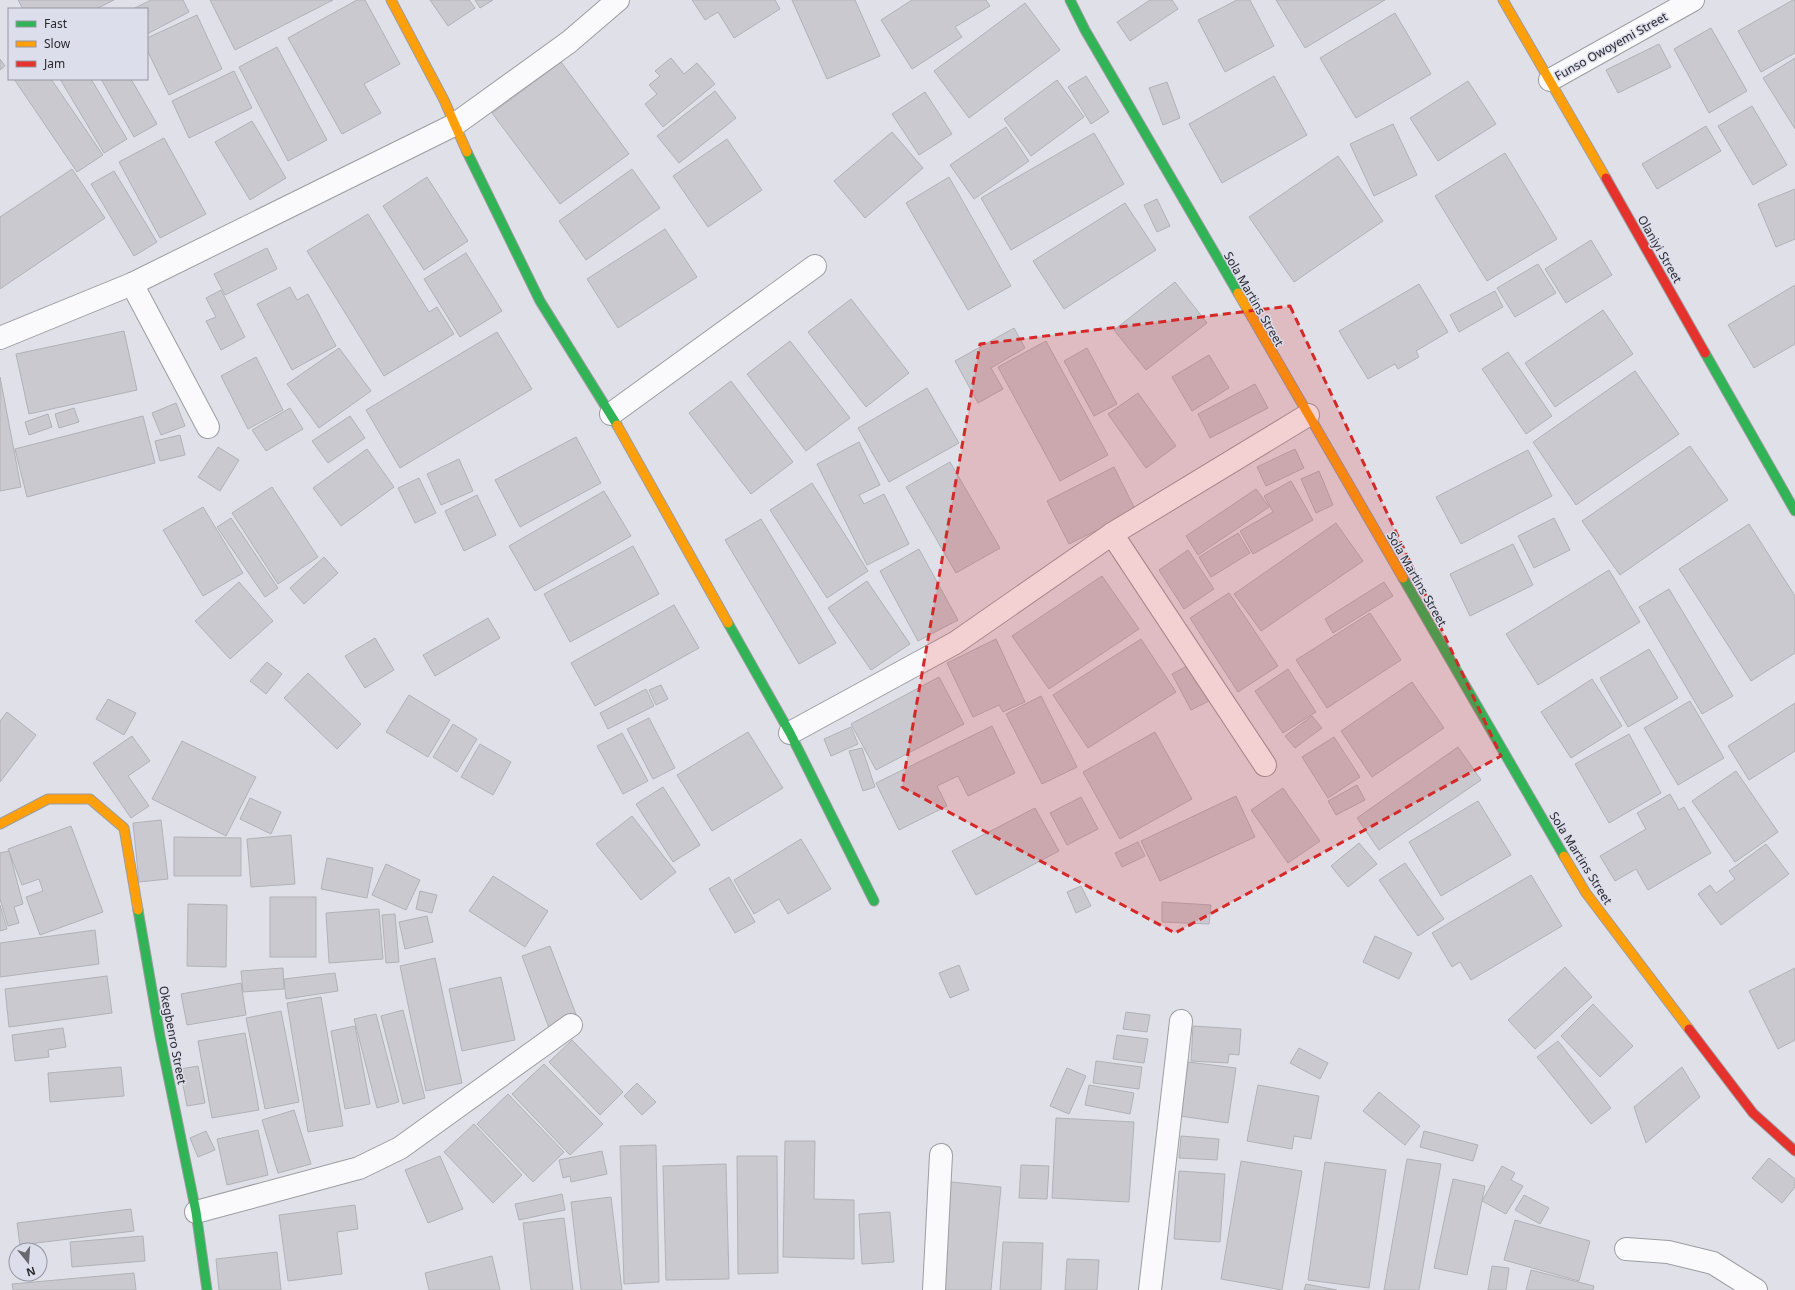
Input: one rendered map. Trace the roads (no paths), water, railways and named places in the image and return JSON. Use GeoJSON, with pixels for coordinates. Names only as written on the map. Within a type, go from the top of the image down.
{"type":"FeatureCollection","features":[{"type":"Feature","properties":{"kind":"street"},"geometry":{"type":"LineString","coordinates":[[391,0],[444,100],[454,125],[540,301],[611,414],[790,733],[874,901]]}},
{"type":"Feature","properties":{"kind":"street"},"geometry":{"type":"LineString","coordinates":[[0,338],[132,284],[454,125],[569,42],[618,0]]}},
{"type":"Feature","properties":{"kind":"street","name":"Sola Martins Street"},"geometry":{"type":"LineString","coordinates":[[1070,0],[1104,64],[1586,892],[1753,1113],[1791,1143]]}},
{"type":"Feature","properties":{"kind":"street","name":"Olaniyi Street"},"geometry":{"type":"LineString","coordinates":[[1503,0],[1795,511]]}},
{"type":"Feature","properties":{"kind":"street","name":"Funso Owoyemi Street"},"geometry":{"type":"LineString","coordinates":[[1550,80],[1693,0]]}},
{"type":"Feature","properties":{"kind":"street"},"geometry":{"type":"LineString","coordinates":[[611,414],[815,266]]}},
{"type":"Feature","properties":{"kind":"street"},"geometry":{"type":"LineString","coordinates":[[132,284],[208,427]]}},
{"type":"Feature","properties":{"kind":"street"},"geometry":{"type":"LineString","coordinates":[[790,733],[955,643],[1112,534],[1308,414]]}},
{"type":"Feature","properties":{"kind":"street"},"geometry":{"type":"LineString","coordinates":[[1112,534],[1265,765]]}},
{"type":"Feature","properties":{"kind":"street","name":"Okegbenro Street"},"geometry":{"type":"LineString","coordinates":[[0,824],[48,799],[90,799],[124,828],[160,1036],[196,1212],[208,1290]]}},
{"type":"Feature","properties":{"kind":"street"},"geometry":{"type":"LineString","coordinates":[[1150,1290],[1181,1021]]}},
{"type":"Feature","properties":{"kind":"street"},"geometry":{"type":"LineString","coordinates":[[196,1212],[359,1168],[400,1148],[571,1025]]}},
{"type":"Feature","properties":{"kind":"street"},"geometry":{"type":"LineString","coordinates":[[934,1290],[941,1155]]}},
{"type":"Feature","properties":{"kind":"street"},"geometry":{"type":"LineString","coordinates":[[1626,1249],[1668,1252],[1713,1263],[1756,1290]]}}]}
